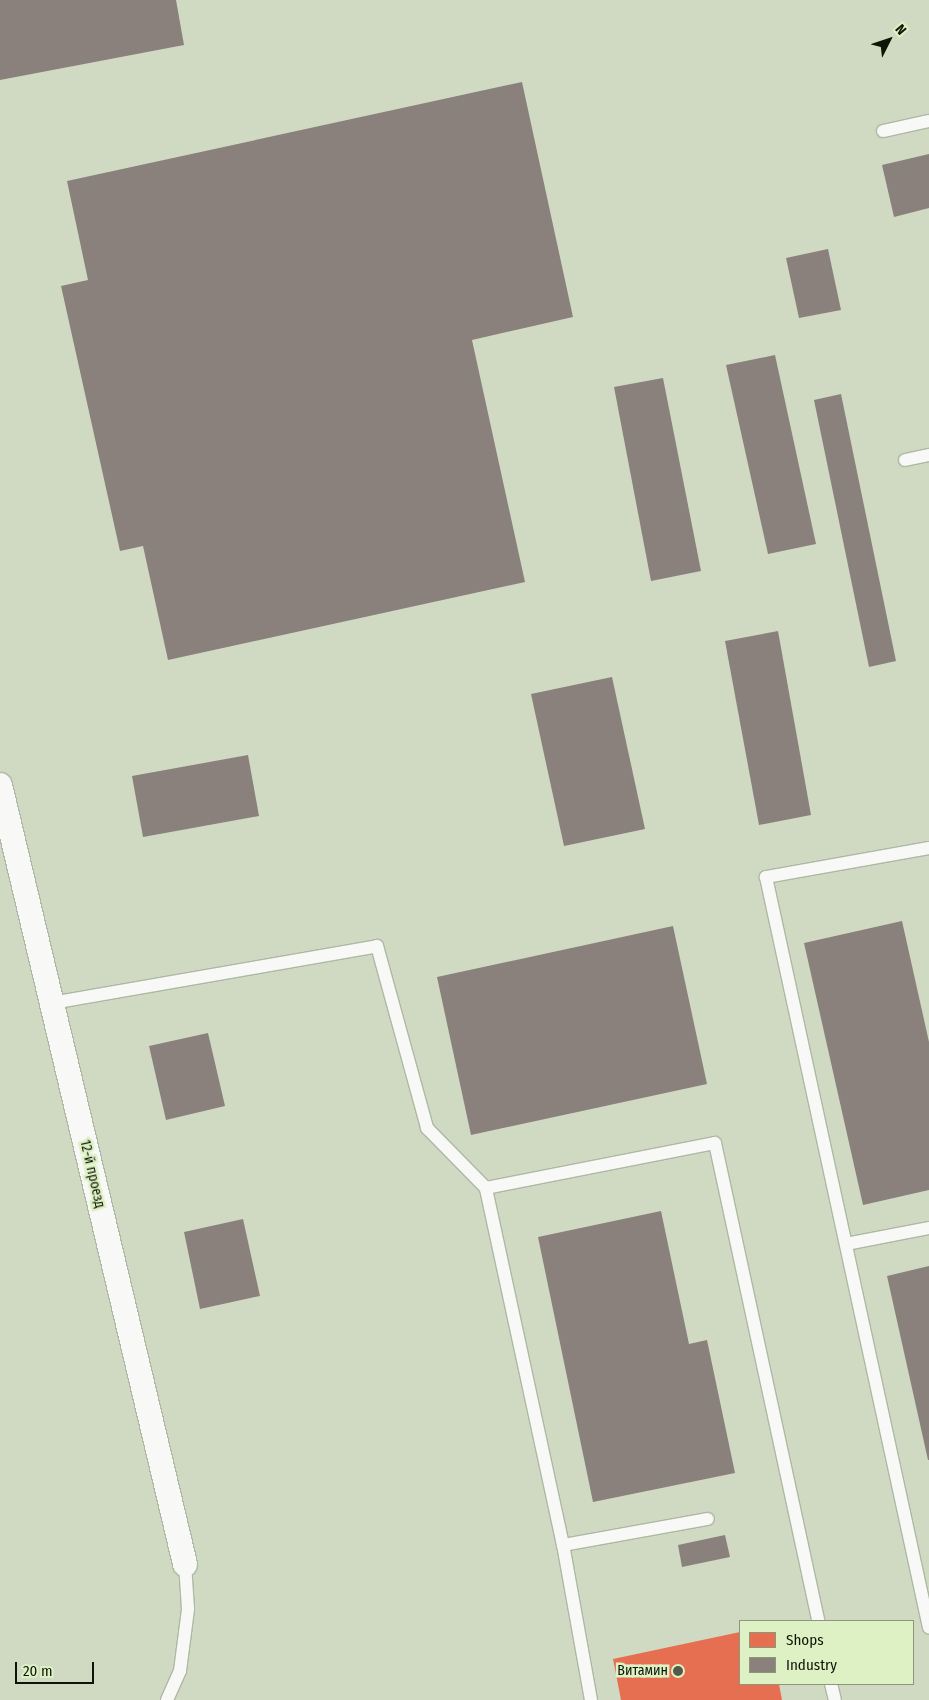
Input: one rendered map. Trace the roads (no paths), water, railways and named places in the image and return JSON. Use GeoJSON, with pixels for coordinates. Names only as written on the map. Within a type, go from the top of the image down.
{"type":"FeatureCollection","features":[{"type":"Feature","properties":{"kind":"street","name":"12-й проезд"},"geometry":{"type":"LineString","coordinates":[[0,785],[185,1564]]}},
{"type":"Feature","properties":{"kind":"lane"},"geometry":{"type":"LineString","coordinates":[[883,131],[929,121]]}},
{"type":"Feature","properties":{"kind":"lane"},"geometry":{"type":"LineString","coordinates":[[905,460],[929,455]]}},
{"type":"Feature","properties":{"kind":"lane"},"geometry":{"type":"LineString","coordinates":[[929,848],[766,877],[929,1628]]}},
{"type":"Feature","properties":{"kind":"lane"},"geometry":{"type":"LineString","coordinates":[[52,1003],[377,946],[427,1128],[486,1188],[563,1545],[591,1700]]}},
{"type":"Feature","properties":{"kind":"lane"},"geometry":{"type":"LineString","coordinates":[[486,1188],[715,1143],[818,1620]]}},
{"type":"Feature","properties":{"kind":"lane"},"geometry":{"type":"LineString","coordinates":[[846,1244],[929,1228]]}},
{"type":"Feature","properties":{"kind":"lane"},"geometry":{"type":"LineString","coordinates":[[563,1545],[708,1519]]}},
{"type":"Feature","properties":{"kind":"lane"},"geometry":{"type":"LineString","coordinates":[[167,1700],[180,1671],[188,1609],[185,1564]]}},
{"type":"Feature","properties":{"kind":"lane"},"geometry":{"type":"LineString","coordinates":[[831,1685],[835,1700]]}},
{"type":"Feature","properties":{"kind":"place","name":"Витамин"},"geometry":{"type":"Point","coordinates":[678,1671]}}]}
